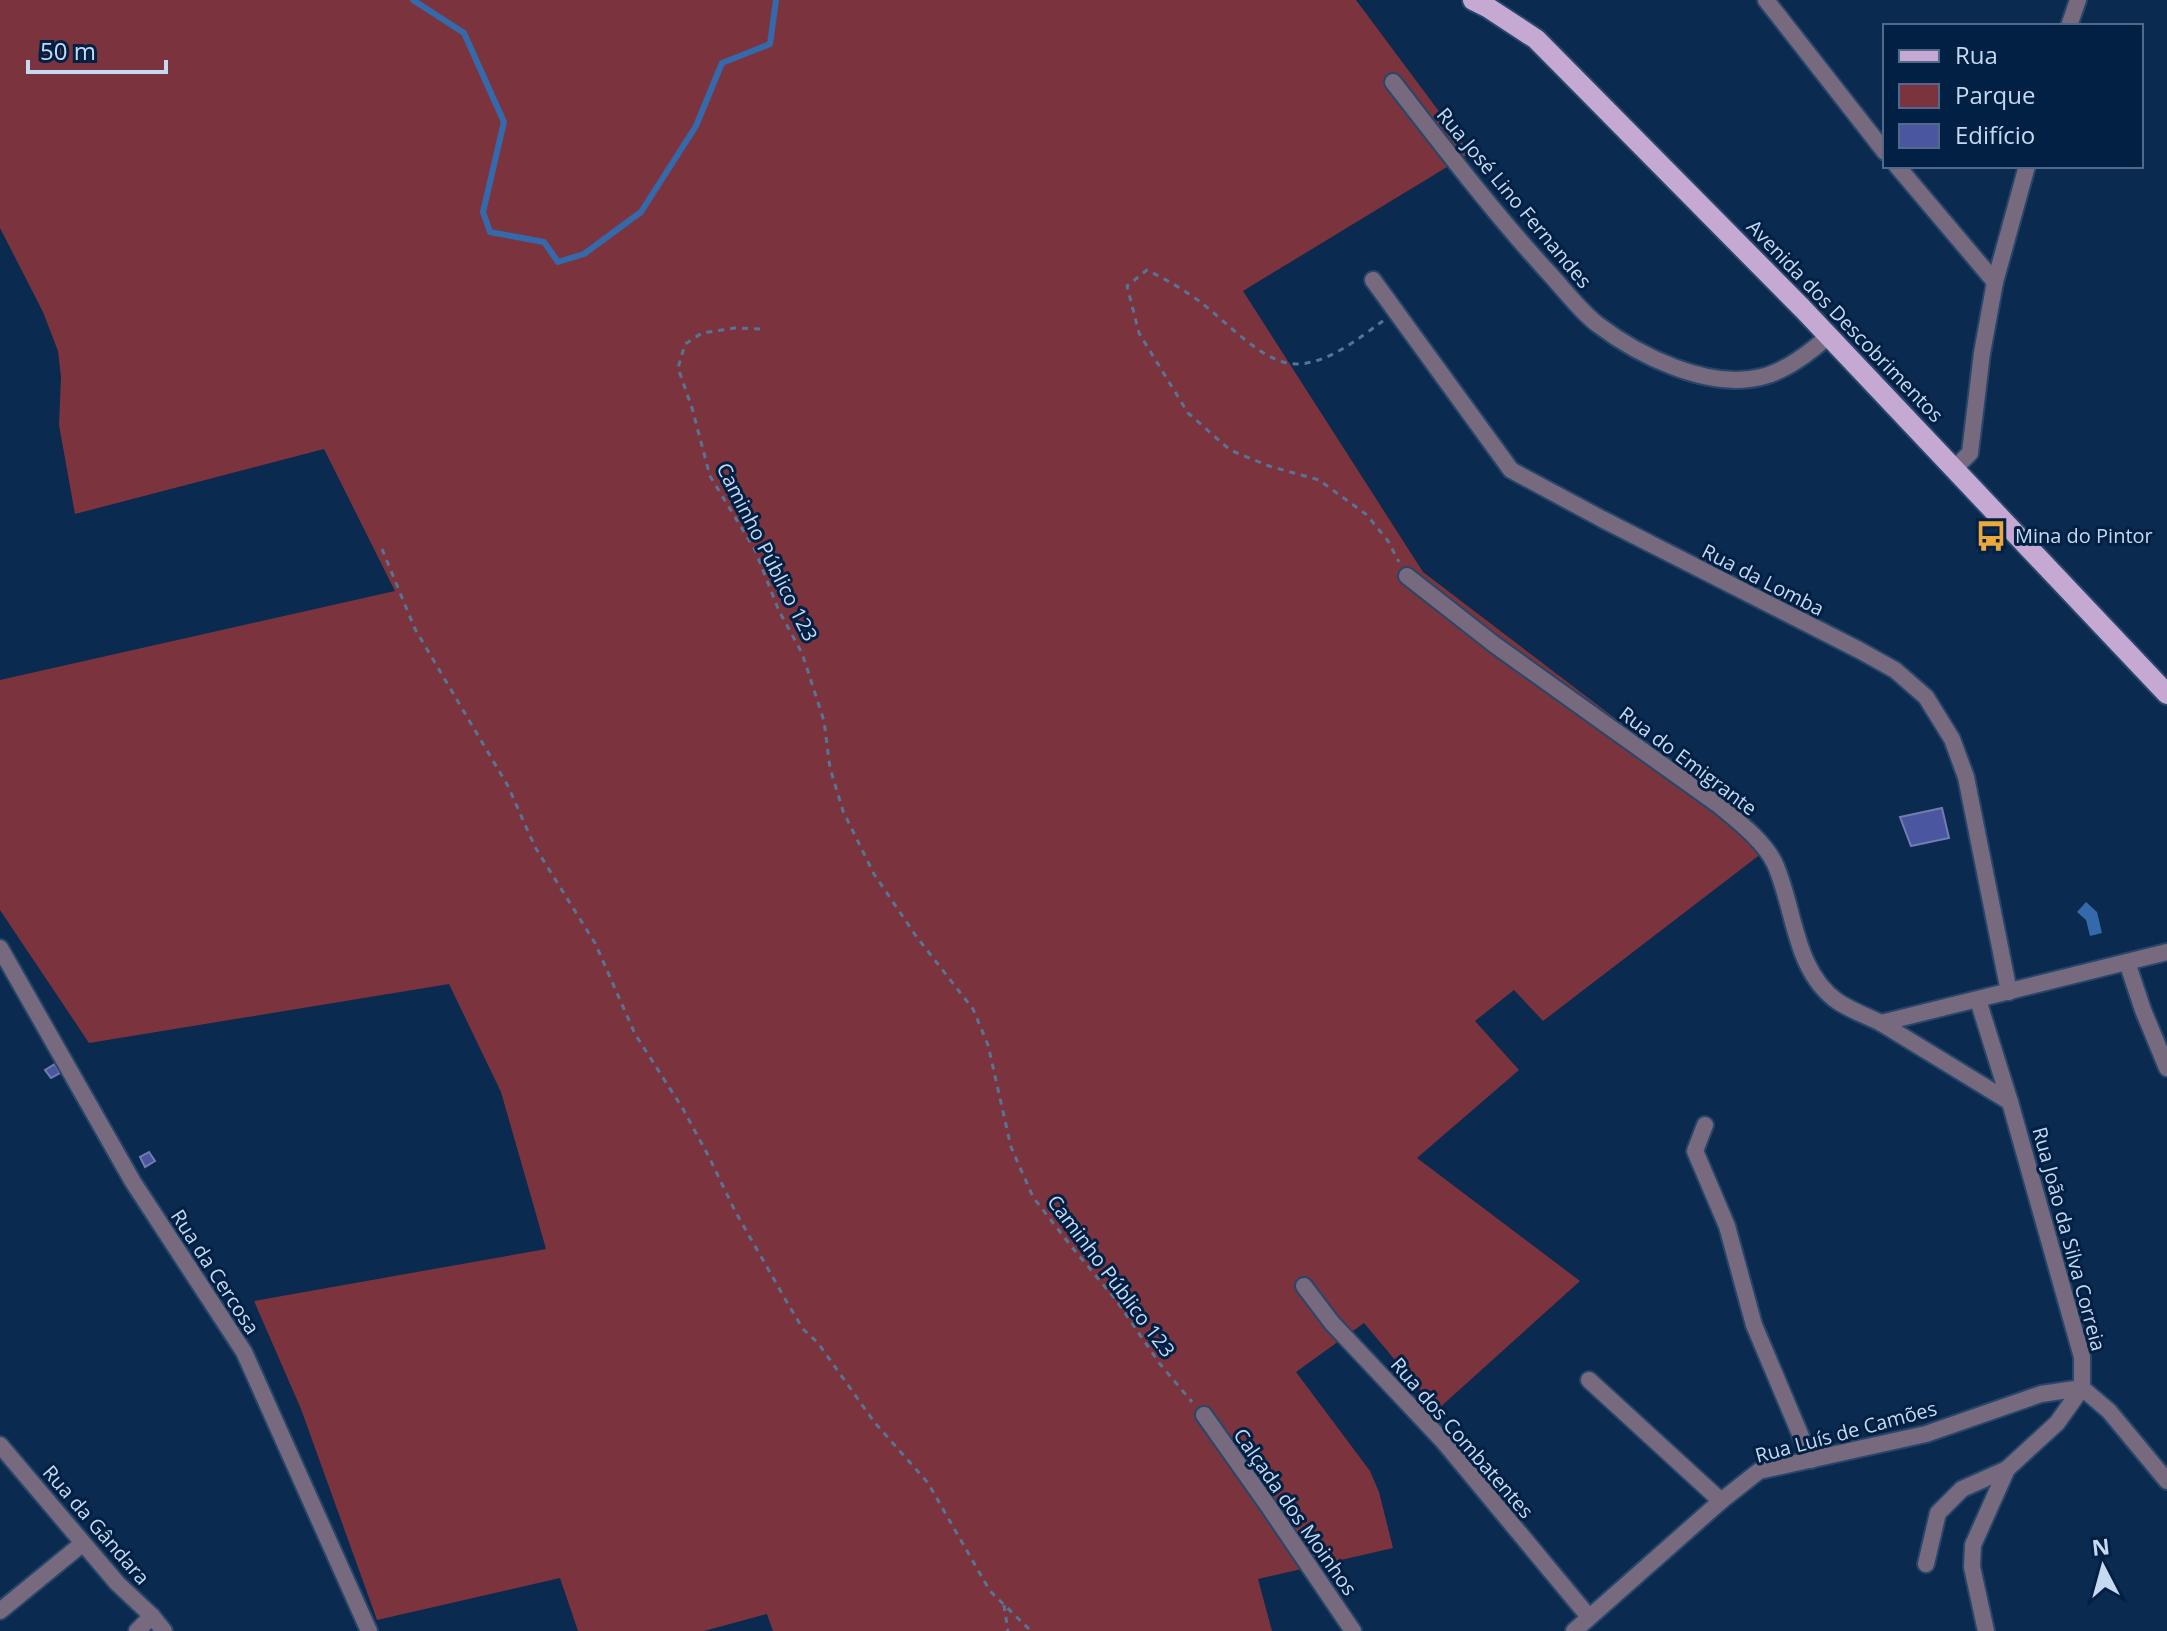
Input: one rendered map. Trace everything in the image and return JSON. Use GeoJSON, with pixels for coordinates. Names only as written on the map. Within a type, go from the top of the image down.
{"type":"FeatureCollection","features":[{"type":"Feature","properties":{"kind":"main road","name":"Avenida dos Descobrimentos"},"geometry":{"type":"LineString","coordinates":[[1473,0],[1536,39],[1828,336],[2167,694]]}},
{"type":"Feature","properties":{"kind":"street"},"geometry":{"type":"LineString","coordinates":[[1766,0],[1883,149]]}},
{"type":"Feature","properties":{"kind":"street"},"geometry":{"type":"LineString","coordinates":[[2070,24],[2078,0]]}},
{"type":"Feature","properties":{"kind":"street","name":"Rua José Lino Fernandes"},"geometry":{"type":"LineString","coordinates":[[1393,82],[1517,238],[1595,322],[1625,343],[1681,370],[1722,380],[1762,377],[1806,356],[1828,336]]}},
{"type":"Feature","properties":{"kind":"street"},"geometry":{"type":"LineString","coordinates":[[1899,168],[1995,282]]}},
{"type":"Feature","properties":{"kind":"street"},"geometry":{"type":"LineString","coordinates":[[1954,469],[1970,453],[1982,353],[1995,282],[2026,168]]}},
{"type":"Feature","properties":{"kind":"street","name":"Rua da Lomba"},"geometry":{"type":"LineString","coordinates":[[1373,280],[1511,470],[1895,670],[1926,697],[1952,739],[1966,777],[2009,992]]}},
{"type":"Feature","properties":{"kind":"street","name":"Rua do Emigrante"},"geometry":{"type":"LineString","coordinates":[[1407,576],[1495,645],[1720,806],[1750,832],[1774,861],[1804,956],[1815,980],[1837,1001],[1881,1023],[2010,1102]]}},
{"type":"Feature","properties":{"kind":"street","name":"Rua da Cercosa"},"geometry":{"type":"LineString","coordinates":[[0,948],[133,1182],[244,1352],[369,1631]]}},
{"type":"Feature","properties":{"kind":"street"},"geometry":{"type":"LineString","coordinates":[[1881,1023],[2167,952]]}},
{"type":"Feature","properties":{"kind":"street"},"geometry":{"type":"LineString","coordinates":[[2127,962],[2167,1068]]}},
{"type":"Feature","properties":{"kind":"street","name":"Rua João da Silva Correia"},"geometry":{"type":"LineString","coordinates":[[1978,1000],[2082,1357],[2082,1388]]}},
{"type":"Feature","properties":{"kind":"street"},"geometry":{"type":"LineString","coordinates":[[1705,1125],[1695,1151],[1727,1226],[1754,1325],[1811,1460]]}},
{"type":"Feature","properties":{"kind":"street","name":"Rua dos Combatentes"},"geometry":{"type":"LineString","coordinates":[[1304,1286],[1332,1323],[1443,1441],[1589,1617]]}},
{"type":"Feature","properties":{"kind":"street"},"geometry":{"type":"LineString","coordinates":[[1589,1380],[1721,1501]]}},
{"type":"Feature","properties":{"kind":"street"},"geometry":{"type":"LineString","coordinates":[[1926,1564],[1938,1513],[1962,1489],[2007,1469],[2057,1423],[2082,1388],[2109,1411],[2167,1481]]}},
{"type":"Feature","properties":{"kind":"street","name":"Rua Luís de Camões"},"geometry":{"type":"LineString","coordinates":[[1574,1631],[1759,1471],[1926,1434],[2041,1394],[2082,1388]]}},
{"type":"Feature","properties":{"kind":"street","name":"Calçada dos Moinhos"},"geometry":{"type":"LineString","coordinates":[[1204,1415],[1353,1631]]}},
{"type":"Feature","properties":{"kind":"street","name":"Rua da Gândara"},"geometry":{"type":"LineString","coordinates":[[0,1445],[82,1544],[164,1631]]}},
{"type":"Feature","properties":{"kind":"street"},"geometry":{"type":"LineString","coordinates":[[1986,1631],[1972,1567],[1973,1545],[2007,1469]]}},
{"type":"Feature","properties":{"kind":"street"},"geometry":{"type":"LineString","coordinates":[[0,1611],[82,1544]]}},
{"type":"Feature","properties":{"kind":"street"},"geometry":{"type":"LineString","coordinates":[[137,1631],[152,1616]]}},
{"type":"Feature","properties":{"kind":"path"},"geometry":{"type":"LineString","coordinates":[[1396,312],[1354,342],[1321,359],[1295,364],[1266,355],[1202,303],[1147,270],[1127,286],[1139,333],[1188,413],[1230,450],[1269,466],[1319,480],[1367,515],[1388,541],[1407,576]]}},
{"type":"Feature","properties":{"kind":"path","name":"Caminho Público 123"},"geometry":{"type":"LineString","coordinates":[[760,329],[735,328],[702,333],[685,344],[678,368],[710,476],[755,550],[779,611],[802,653],[824,721],[830,768],[843,811],[874,874],[916,936],[973,1009],[988,1045],[1011,1147],[1033,1197],[1116,1300],[1160,1364],[1204,1415]]}},
{"type":"Feature","properties":{"kind":"path"},"geometry":{"type":"LineString","coordinates":[[382,549],[415,629],[508,786],[535,847],[595,943],[635,1034],[683,1109],[735,1211],[788,1304],[803,1329],[818,1343],[875,1423],[928,1483],[990,1591],[1031,1631]]}},
{"type":"Feature","properties":{"kind":"path"},"geometry":{"type":"LineString","coordinates":[[1004,1605],[1008,1631]]}},
{"type":"Feature","properties":{"kind":"green space"},"geometry":{"type":"Polygon","coordinates":[[[0,0],[1356,0],[1470,153],[1243,291],[1423,572],[1721,799],[1770,847],[1543,1021],[1514,990],[1475,1021],[1519,1070],[1417,1158],[1580,1281],[1437,1410],[1364,1323],[1296,1372],[1370,1471],[1379,1492],[1393,1548],[1258,1579],[1272,1631],[773,1631],[767,1614],[704,1631],[578,1631],[560,1578],[377,1620],[301,1409],[254,1301],[546,1249],[501,1092],[449,984],[89,1043],[0,910],[0,680],[395,591],[324,449],[75,514],[59,425],[61,377],[58,351],[43,312],[0,228],[0,0]]]}},
{"type":"Feature","properties":{"kind":"water"},"geometry":{"type":"Polygon","coordinates":[[[2086,902],[2097,912],[2102,933],[2090,936],[2086,920],[2077,912],[2086,902]]]}},
{"type":"Feature","properties":{"kind":"building"},"geometry":{"type":"Polygon","coordinates":[[[1942,808],[1949,838],[1911,846],[1900,817],[1942,808]]]}},
{"type":"Feature","properties":{"kind":"building"},"geometry":{"type":"Polygon","coordinates":[[[55,1064],[60,1073],[51,1078],[45,1070],[55,1064]]]}},
{"type":"Feature","properties":{"kind":"building"},"geometry":{"type":"Polygon","coordinates":[[[149,1152],[155,1161],[145,1167],[140,1157],[149,1152]]]}},
{"type":"Feature","properties":{"kind":"waterway"},"geometry":{"type":"LineString","coordinates":[[413,0],[464,33],[504,122],[483,212],[490,232],[544,242],[558,262],[584,254],[641,212],[696,126],[722,63],[770,44],[776,0]]}},
{"type":"Feature","properties":{"kind":"place","name":"Mina do Pintor"},"geometry":{"type":"Point","coordinates":[1991,536]}}]}
